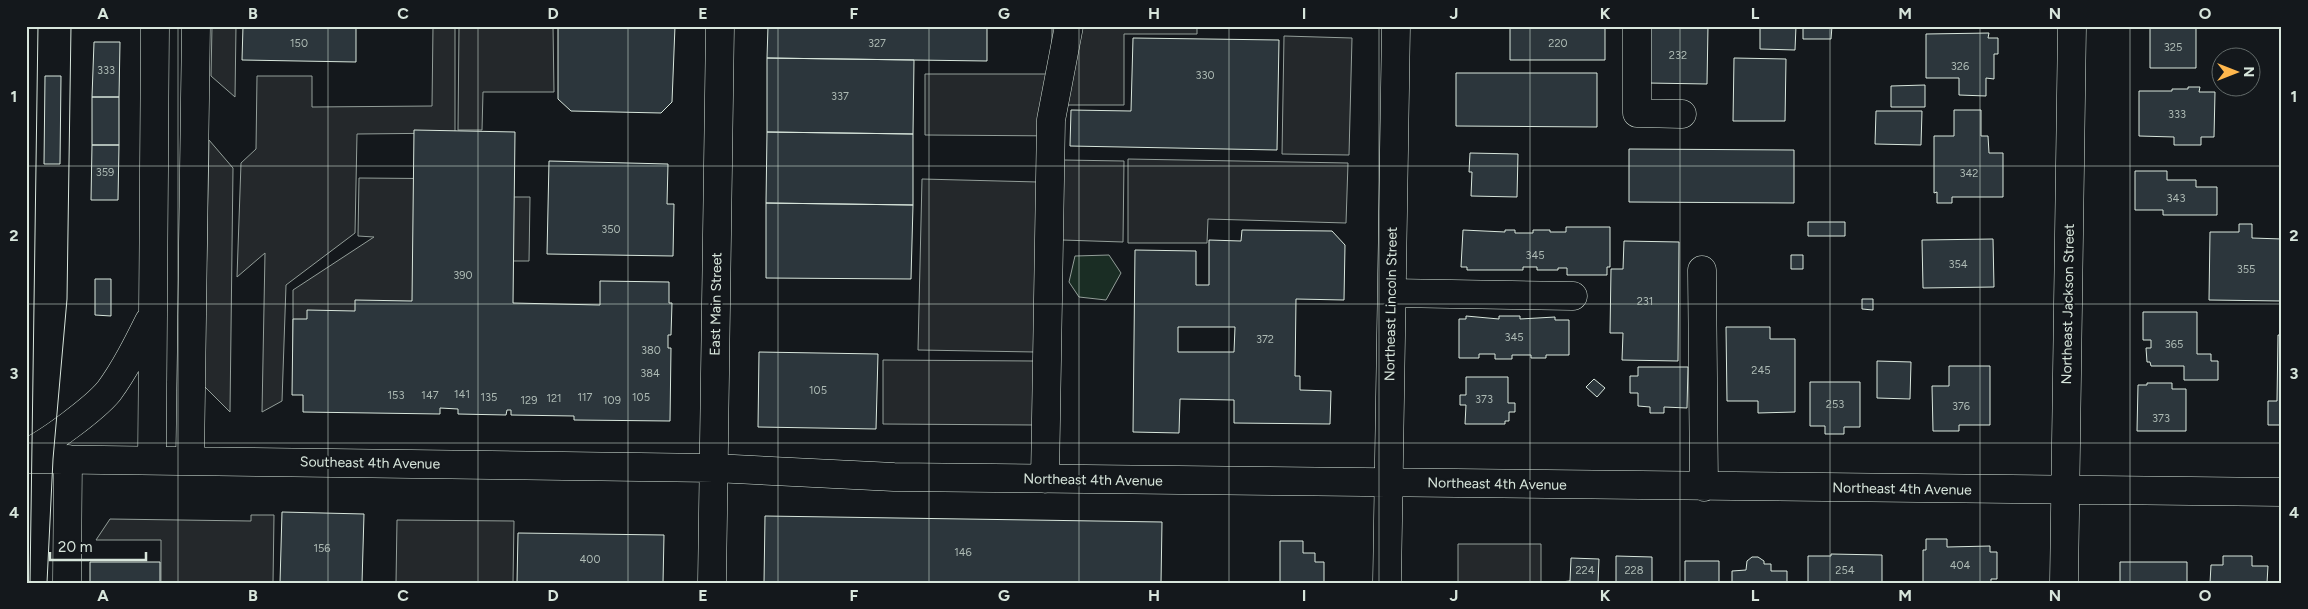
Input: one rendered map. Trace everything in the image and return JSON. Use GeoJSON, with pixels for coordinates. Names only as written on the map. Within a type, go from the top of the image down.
{"type":"FeatureCollection","features":[{"type":"Feature","properties":{"kind":"street"},"geometry":{"type":"LineString","coordinates":[[152,460],[151,317],[155,26]]}},
{"type":"Feature","properties":{"kind":"street"},"geometry":{"type":"LineString","coordinates":[[190,461],[196,26]]}},
{"type":"Feature","properties":{"kind":"street","name":"East Main Street"},"geometry":{"type":"LineString","coordinates":[[712,583],[720,26]]}},
{"type":"Feature","properties":{"kind":"street"},"geometry":{"type":"LineString","coordinates":[[1045,479],[1051,120],[1069,26]]}},
{"type":"Feature","properties":{"kind":"street","name":"Northeast Lincoln Street"},"geometry":{"type":"LineString","coordinates":[[1387,583],[1396,26]]}},
{"type":"Feature","properties":{"kind":"street"},"geometry":{"type":"LineString","coordinates":[[1637,26],[1636,113],[1682,114]]}},
{"type":"Feature","properties":{"kind":"street","name":"Northeast Jackson Street"},"geometry":{"type":"LineString","coordinates":[[2064,583],[2072,26]]}},
{"type":"Feature","properties":{"kind":"street"},"geometry":{"type":"LineString","coordinates":[[1702,270],[1704,487]]}},
{"type":"Feature","properties":{"kind":"street"},"geometry":{"type":"LineString","coordinates":[[1392,292],[1573,296]]}},
{"type":"Feature","properties":{"kind":"street"},"geometry":{"type":"LineString","coordinates":[[26,453],[54,437],[107,392],[126,367],[151,317]]}},
{"type":"Feature","properties":{"kind":"street","name":"Southeast 4th Avenue"},"geometry":{"type":"LineString","coordinates":[[26,459],[714,468]]}},
{"type":"Feature","properties":{"kind":"street"},"geometry":{"type":"LineString","coordinates":[[66,583],[68,459]]}},
{"type":"Feature","properties":{"kind":"street","name":"Northeast 4th Avenue"},"geometry":{"type":"LineString","coordinates":[[714,468],[894,478],[2282,492]]}},
{"type":"Feature","properties":{"kind":"green space"},"geometry":{"type":"Polygon","coordinates":[[[1109,255],[1121,273],[1106,300],[1079,297],[1069,282],[1075,256],[1109,255]]]}},
{"type":"Feature","properties":{"kind":"shaded area"},"geometry":{"type":"Polygon","coordinates":[[[212,26],[236,26],[235,97],[211,76],[212,26]]]}},
{"type":"Feature","properties":{"kind":"shaded area"},"geometry":{"type":"Polygon","coordinates":[[[433,26],[455,26],[455,133],[357,134],[355,233],[286,285],[282,401],[262,412],[265,253],[237,277],[241,163],[256,149],[257,76],[312,76],[312,107],[432,106],[433,26]]]}},
{"type":"Feature","properties":{"kind":"shaded area"},"geometry":{"type":"Polygon","coordinates":[[[459,26],[553,26],[554,92],[483,92],[482,130],[458,130],[459,26]]]}},
{"type":"Feature","properties":{"kind":"shaded area"},"geometry":{"type":"Polygon","coordinates":[[[1052,26],[1197,26],[1197,34],[1124,34],[1124,105],[1064,105],[1064,136],[925,135],[925,74],[1052,74],[1052,26]]]}},
{"type":"Feature","properties":{"kind":"shaded area"},"geometry":{"type":"Polygon","coordinates":[[[1284,36],[1352,38],[1349,155],[1282,154],[1284,36]]]}},
{"type":"Feature","properties":{"kind":"shaded area"},"geometry":{"type":"Polygon","coordinates":[[[209,140],[233,168],[230,412],[204,386],[209,140]]]}},
{"type":"Feature","properties":{"kind":"shaded area"},"geometry":{"type":"Polygon","coordinates":[[[1128,159],[1348,163],[1346,223],[1208,219],[1207,243],[1128,243],[1128,159]]]}},
{"type":"Feature","properties":{"kind":"shaded area"},"geometry":{"type":"Polygon","coordinates":[[[1063,160],[1124,161],[1123,242],[1062,240],[1063,160]]]}},
{"type":"Feature","properties":{"kind":"shaded area"},"geometry":{"type":"Polygon","coordinates":[[[359,178],[483,179],[484,197],[530,197],[529,261],[481,261],[479,354],[293,352],[293,290],[374,237],[358,236],[359,178]]]}},
{"type":"Feature","properties":{"kind":"shaded area"},"geometry":{"type":"Polygon","coordinates":[[[922,179],[1038,182],[1035,352],[918,350],[922,179]]]}},
{"type":"Feature","properties":{"kind":"shaded area"},"geometry":{"type":"Polygon","coordinates":[[[883,360],[1034,361],[1034,425],[883,424],[883,360]]]}},
{"type":"Feature","properties":{"kind":"shaded area"},"geometry":{"type":"Polygon","coordinates":[[[251,515],[274,515],[273,583],[161,583],[161,540],[96,540],[110,519],[251,521],[251,515]]]}},
{"type":"Feature","properties":{"kind":"shaded area"},"geometry":{"type":"Polygon","coordinates":[[[397,520],[514,521],[513,583],[396,583],[397,520]]]}},
{"type":"Feature","properties":{"kind":"shaded area"},"geometry":{"type":"Polygon","coordinates":[[[1458,544],[1541,544],[1541,583],[1458,583],[1458,544]]]}},
{"type":"Feature","properties":{"kind":"building"},"geometry":{"type":"Polygon","coordinates":[[[243,26],[356,26],[356,62],[242,60],[243,26]]]}},
{"type":"Feature","properties":{"kind":"building"},"geometry":{"type":"Polygon","coordinates":[[[558,26],[675,26],[672,102],[661,113],[571,111],[558,99],[558,26]]]}},
{"type":"Feature","properties":{"kind":"building"},"geometry":{"type":"Polygon","coordinates":[[[768,26],[987,27],[987,61],[767,58],[768,26]]]}},
{"type":"Feature","properties":{"kind":"building"},"geometry":{"type":"Polygon","coordinates":[[[915,26],[987,26],[987,27],[915,26]]]}},
{"type":"Feature","properties":{"kind":"building"},"geometry":{"type":"Polygon","coordinates":[[[1043,26],[1043,28],[987,27],[1043,26]]]}},
{"type":"Feature","properties":{"kind":"building"},"geometry":{"type":"Polygon","coordinates":[[[1510,26],[1605,26],[1605,60],[1510,60],[1510,26]]]}},
{"type":"Feature","properties":{"kind":"building"},"geometry":{"type":"Polygon","coordinates":[[[1649,26],[1708,26],[1707,84],[1648,83],[1649,26]]]}},
{"type":"Feature","properties":{"kind":"building"},"geometry":{"type":"Polygon","coordinates":[[[1760,26],[1796,26],[1795,50],[1760,49],[1760,26]]]}},
{"type":"Feature","properties":{"kind":"building"},"geometry":{"type":"Polygon","coordinates":[[[1803,26],[1832,26],[1831,39],[1803,39],[1803,26]]]}},
{"type":"Feature","properties":{"kind":"building"},"geometry":{"type":"Polygon","coordinates":[[[2150,26],[2196,26],[2196,68],[2150,68],[2150,26]]]}},
{"type":"Feature","properties":{"kind":"building"},"geometry":{"type":"Polygon","coordinates":[[[1989,33],[1988,38],[1998,38],[1998,54],[1994,54],[1994,79],[1986,78],[1986,96],[1959,95],[1959,78],[1926,78],[1926,34],[1989,33]]]}},
{"type":"Feature","properties":{"kind":"building"},"geometry":{"type":"Polygon","coordinates":[[[1133,38],[1279,40],[1277,150],[1070,146],[1071,110],[1131,111],[1133,38]]]}},
{"type":"Feature","properties":{"kind":"building"},"geometry":{"type":"Polygon","coordinates":[[[94,42],[120,42],[119,97],[92,97],[94,42]]]}},
{"type":"Feature","properties":{"kind":"building"},"geometry":{"type":"Polygon","coordinates":[[[767,58],[914,60],[913,134],[767,132],[767,58]]]}},
{"type":"Feature","properties":{"kind":"building"},"geometry":{"type":"Polygon","coordinates":[[[1734,58],[1786,59],[1785,121],[1733,121],[1734,58]]]}},
{"type":"Feature","properties":{"kind":"building"},"geometry":{"type":"Polygon","coordinates":[[[1456,73],[1597,73],[1597,127],[1456,126],[1456,73]]]}},
{"type":"Feature","properties":{"kind":"building"},"geometry":{"type":"Polygon","coordinates":[[[45,76],[61,76],[60,164],[44,164],[45,76]]]}},
{"type":"Feature","properties":{"kind":"building"},"geometry":{"type":"Polygon","coordinates":[[[1925,85],[1925,107],[1891,107],[1891,86],[1925,85]]]}},
{"type":"Feature","properties":{"kind":"building"},"geometry":{"type":"Polygon","coordinates":[[[2188,87],[2200,87],[2199,92],[2210,92],[2210,98],[2215,98],[2214,137],[2201,137],[2201,145],[2174,145],[2174,137],[2139,136],[2139,91],[2188,89],[2188,87]]]}},
{"type":"Feature","properties":{"kind":"building"},"geometry":{"type":"Polygon","coordinates":[[[92,97],[119,97],[119,145],[92,145],[92,97]]]}},
{"type":"Feature","properties":{"kind":"building"},"geometry":{"type":"Polygon","coordinates":[[[1954,110],[1981,110],[1981,136],[1988,136],[1989,153],[2003,153],[2003,197],[1952,197],[1952,203],[1937,203],[1937,192],[1934,193],[1934,136],[1954,136],[1954,110]]]}},
{"type":"Feature","properties":{"kind":"building"},"geometry":{"type":"Polygon","coordinates":[[[1876,111],[1922,111],[1921,145],[1875,144],[1876,111]]]}},
{"type":"Feature","properties":{"kind":"building"},"geometry":{"type":"Polygon","coordinates":[[[414,130],[515,132],[513,303],[600,305],[600,281],[669,282],[669,303],[672,303],[671,335],[668,335],[668,348],[671,348],[670,421],[574,420],[574,416],[511,415],[511,410],[507,410],[506,415],[458,414],[458,409],[440,408],[440,414],[303,412],[303,395],[292,395],[293,319],[307,319],[307,310],[355,311],[355,300],[412,301],[414,130]]]}},
{"type":"Feature","properties":{"kind":"building"},"geometry":{"type":"Polygon","coordinates":[[[767,132],[913,134],[913,205],[766,203],[767,132]]]}},
{"type":"Feature","properties":{"kind":"building"},"geometry":{"type":"Polygon","coordinates":[[[92,145],[119,145],[118,200],[91,200],[92,145]]]}},
{"type":"Feature","properties":{"kind":"building"},"geometry":{"type":"Polygon","coordinates":[[[1629,149],[1794,150],[1794,203],[1629,202],[1629,149]]]}},
{"type":"Feature","properties":{"kind":"building"},"geometry":{"type":"Polygon","coordinates":[[[1470,153],[1518,154],[1517,197],[1471,196],[1472,172],[1469,172],[1470,153]]]}},
{"type":"Feature","properties":{"kind":"building"},"geometry":{"type":"Polygon","coordinates":[[[549,161],[668,164],[667,204],[674,204],[673,256],[547,254],[549,161]]]}},
{"type":"Feature","properties":{"kind":"building"},"geometry":{"type":"Polygon","coordinates":[[[2135,171],[2167,171],[2167,180],[2196,180],[2196,187],[2217,187],[2217,215],[2163,215],[2163,210],[2135,210],[2135,171]]]}},
{"type":"Feature","properties":{"kind":"building"},"geometry":{"type":"Polygon","coordinates":[[[766,203],[913,205],[911,279],[766,278],[766,203]]]}},
{"type":"Feature","properties":{"kind":"building"},"geometry":{"type":"Polygon","coordinates":[[[1808,222],[1845,222],[1845,236],[1808,236],[1808,222]]]}},
{"type":"Feature","properties":{"kind":"building"},"geometry":{"type":"Polygon","coordinates":[[[2239,224],[2252,224],[2252,238],[2282,239],[2282,301],[2209,300],[2210,232],[2239,232],[2239,224]]]}},
{"type":"Feature","properties":{"kind":"building"},"geometry":{"type":"Polygon","coordinates":[[[1566,227],[1610,227],[1610,267],[1607,267],[1607,275],[1567,275],[1567,268],[1537,270],[1537,267],[1523,267],[1523,270],[1467,270],[1467,267],[1461,267],[1463,230],[1505,232],[1505,230],[1515,230],[1515,233],[1533,233],[1533,230],[1566,232],[1566,227]]]}},
{"type":"Feature","properties":{"kind":"building"},"geometry":{"type":"Polygon","coordinates":[[[1242,230],[1332,231],[1345,245],[1344,300],[1296,299],[1295,376],[1300,376],[1300,390],[1331,391],[1330,424],[1234,423],[1234,400],[1180,399],[1179,433],[1133,432],[1135,250],[1196,251],[1196,285],[1209,285],[1209,240],[1241,241],[1242,230]],[[1178,327],[1178,352],[1234,352],[1235,327],[1178,327]]]}},
{"type":"Feature","properties":{"kind":"building"},"geometry":{"type":"Polygon","coordinates":[[[1993,239],[1994,287],[1923,288],[1922,240],[1993,239]]]}},
{"type":"Feature","properties":{"kind":"building"},"geometry":{"type":"Polygon","coordinates":[[[1624,241],[1679,242],[1678,361],[1622,360],[1623,333],[1610,333],[1611,269],[1623,269],[1624,241]]]}},
{"type":"Feature","properties":{"kind":"building"},"geometry":{"type":"Polygon","coordinates":[[[1791,255],[1803,255],[1803,269],[1791,269],[1791,255]]]}},
{"type":"Feature","properties":{"kind":"building"},"geometry":{"type":"Polygon","coordinates":[[[95,279],[111,279],[111,316],[95,315],[95,279]]]}},
{"type":"Feature","properties":{"kind":"building"},"geometry":{"type":"Polygon","coordinates":[[[1862,299],[1873,299],[1873,310],[1862,309],[1862,299]]]}},
{"type":"Feature","properties":{"kind":"building"},"geometry":{"type":"Polygon","coordinates":[[[2143,312],[2197,312],[2197,354],[2211,354],[2211,361],[2218,361],[2218,380],[2184,380],[2184,366],[2151,366],[2150,362],[2147,362],[2146,348],[2151,348],[2151,340],[2143,340],[2143,312]]]}},
{"type":"Feature","properties":{"kind":"building"},"geometry":{"type":"Polygon","coordinates":[[[1466,316],[1499,319],[1499,316],[1520,316],[1520,319],[1555,317],[1555,320],[1569,320],[1569,355],[1546,355],[1546,358],[1531,358],[1531,355],[1512,355],[1512,359],[1495,359],[1495,354],[1479,354],[1479,358],[1459,358],[1459,319],[1466,319],[1466,316]]]}},
{"type":"Feature","properties":{"kind":"building"},"geometry":{"type":"Polygon","coordinates":[[[1726,327],[1770,327],[1770,339],[1795,339],[1795,412],[1758,413],[1758,401],[1727,401],[1726,327]]]}},
{"type":"Feature","properties":{"kind":"building"},"geometry":{"type":"Polygon","coordinates":[[[2278,335],[2282,335],[2282,425],[2268,425],[2268,401],[2277,401],[2278,335]]]}},
{"type":"Feature","properties":{"kind":"building"},"geometry":{"type":"Polygon","coordinates":[[[759,352],[878,354],[876,429],[758,427],[759,352]]]}},
{"type":"Feature","properties":{"kind":"building"},"geometry":{"type":"Polygon","coordinates":[[[1877,361],[1911,362],[1910,399],[1877,398],[1877,361]]]}},
{"type":"Feature","properties":{"kind":"building"},"geometry":{"type":"Polygon","coordinates":[[[1949,366],[1990,366],[1990,425],[1959,425],[1959,431],[1933,431],[1932,386],[1949,386],[1949,366]]]}},
{"type":"Feature","properties":{"kind":"building"},"geometry":{"type":"Polygon","coordinates":[[[1638,367],[1688,367],[1687,408],[1664,407],[1664,413],[1650,413],[1650,407],[1638,406],[1638,393],[1630,393],[1630,376],[1638,376],[1638,367]]]}},
{"type":"Feature","properties":{"kind":"building"},"geometry":{"type":"Polygon","coordinates":[[[1466,377],[1508,377],[1508,403],[1515,403],[1515,412],[1509,412],[1509,421],[1505,421],[1505,424],[1465,424],[1466,405],[1460,405],[1460,395],[1466,395],[1466,377]]]}},
{"type":"Feature","properties":{"kind":"building"},"geometry":{"type":"Polygon","coordinates":[[[1594,379],[1605,388],[1597,397],[1586,387],[1594,379]]]}},
{"type":"Feature","properties":{"kind":"building"},"geometry":{"type":"Polygon","coordinates":[[[1810,382],[1860,382],[1860,427],[1844,427],[1844,434],[1825,434],[1825,426],[1810,426],[1810,382]]]}},
{"type":"Feature","properties":{"kind":"building"},"geometry":{"type":"Polygon","coordinates":[[[2147,383],[2172,383],[2172,389],[2186,389],[2186,431],[2137,431],[2138,385],[2147,385],[2147,383]]]}},
{"type":"Feature","properties":{"kind":"building"},"geometry":{"type":"Polygon","coordinates":[[[282,512],[364,514],[362,583],[280,583],[282,512]]]}},
{"type":"Feature","properties":{"kind":"building"},"geometry":{"type":"Polygon","coordinates":[[[765,516],[1162,522],[1161,583],[764,583],[765,516]]]}},
{"type":"Feature","properties":{"kind":"building"},"geometry":{"type":"Polygon","coordinates":[[[518,533],[664,535],[663,583],[517,583],[518,533]]]}},
{"type":"Feature","properties":{"kind":"building"},"geometry":{"type":"Polygon","coordinates":[[[1926,539],[1947,539],[1947,547],[1990,546],[1990,552],[1997,552],[1997,579],[1991,579],[1991,583],[1923,583],[1923,550],[1926,550],[1926,539]]]}},
{"type":"Feature","properties":{"kind":"building"},"geometry":{"type":"Polygon","coordinates":[[[1280,541],[1303,541],[1303,553],[1315,553],[1315,562],[1324,562],[1324,583],[1280,583],[1280,541]]]}},
{"type":"Feature","properties":{"kind":"building"},"geometry":{"type":"Polygon","coordinates":[[[1831,554],[1882,555],[1882,583],[1808,583],[1808,556],[1831,556],[1831,554]]]}},
{"type":"Feature","properties":{"kind":"building"},"geometry":{"type":"Polygon","coordinates":[[[1616,556],[1652,557],[1652,583],[1616,583],[1616,556]]]}},
{"type":"Feature","properties":{"kind":"building"},"geometry":{"type":"Polygon","coordinates":[[[2223,556],[2252,556],[2252,566],[2268,566],[2267,583],[2210,583],[2211,565],[2223,565],[2223,556]]]}},
{"type":"Feature","properties":{"kind":"building"},"geometry":{"type":"Polygon","coordinates":[[[1752,557],[1758,557],[1764,561],[1764,564],[1771,564],[1771,571],[1787,571],[1787,583],[1732,583],[1732,571],[1746,570],[1747,561],[1752,557]]]}},
{"type":"Feature","properties":{"kind":"building"},"geometry":{"type":"Polygon","coordinates":[[[1571,558],[1599,559],[1598,583],[1551,583],[1570,581],[1571,558]]]}},
{"type":"Feature","properties":{"kind":"building"},"geometry":{"type":"Polygon","coordinates":[[[1685,561],[1719,561],[1719,583],[1685,583],[1685,561]]]}},
{"type":"Feature","properties":{"kind":"building"},"geometry":{"type":"Polygon","coordinates":[[[90,562],[160,562],[160,583],[90,583],[90,562]]]}},
{"type":"Feature","properties":{"kind":"building"},"geometry":{"type":"Polygon","coordinates":[[[2120,562],[2187,562],[2187,583],[2120,583],[2120,562]]]}},
{"type":"Feature","properties":{"kind":"tram line"},"geometry":{"type":"LineString","coordinates":[[30,583],[38,26]]}},
{"type":"Feature","properties":{"kind":"tram line"},"geometry":{"type":"LineString","coordinates":[[47,583],[53,459],[67,299],[71,26]]}}]}
